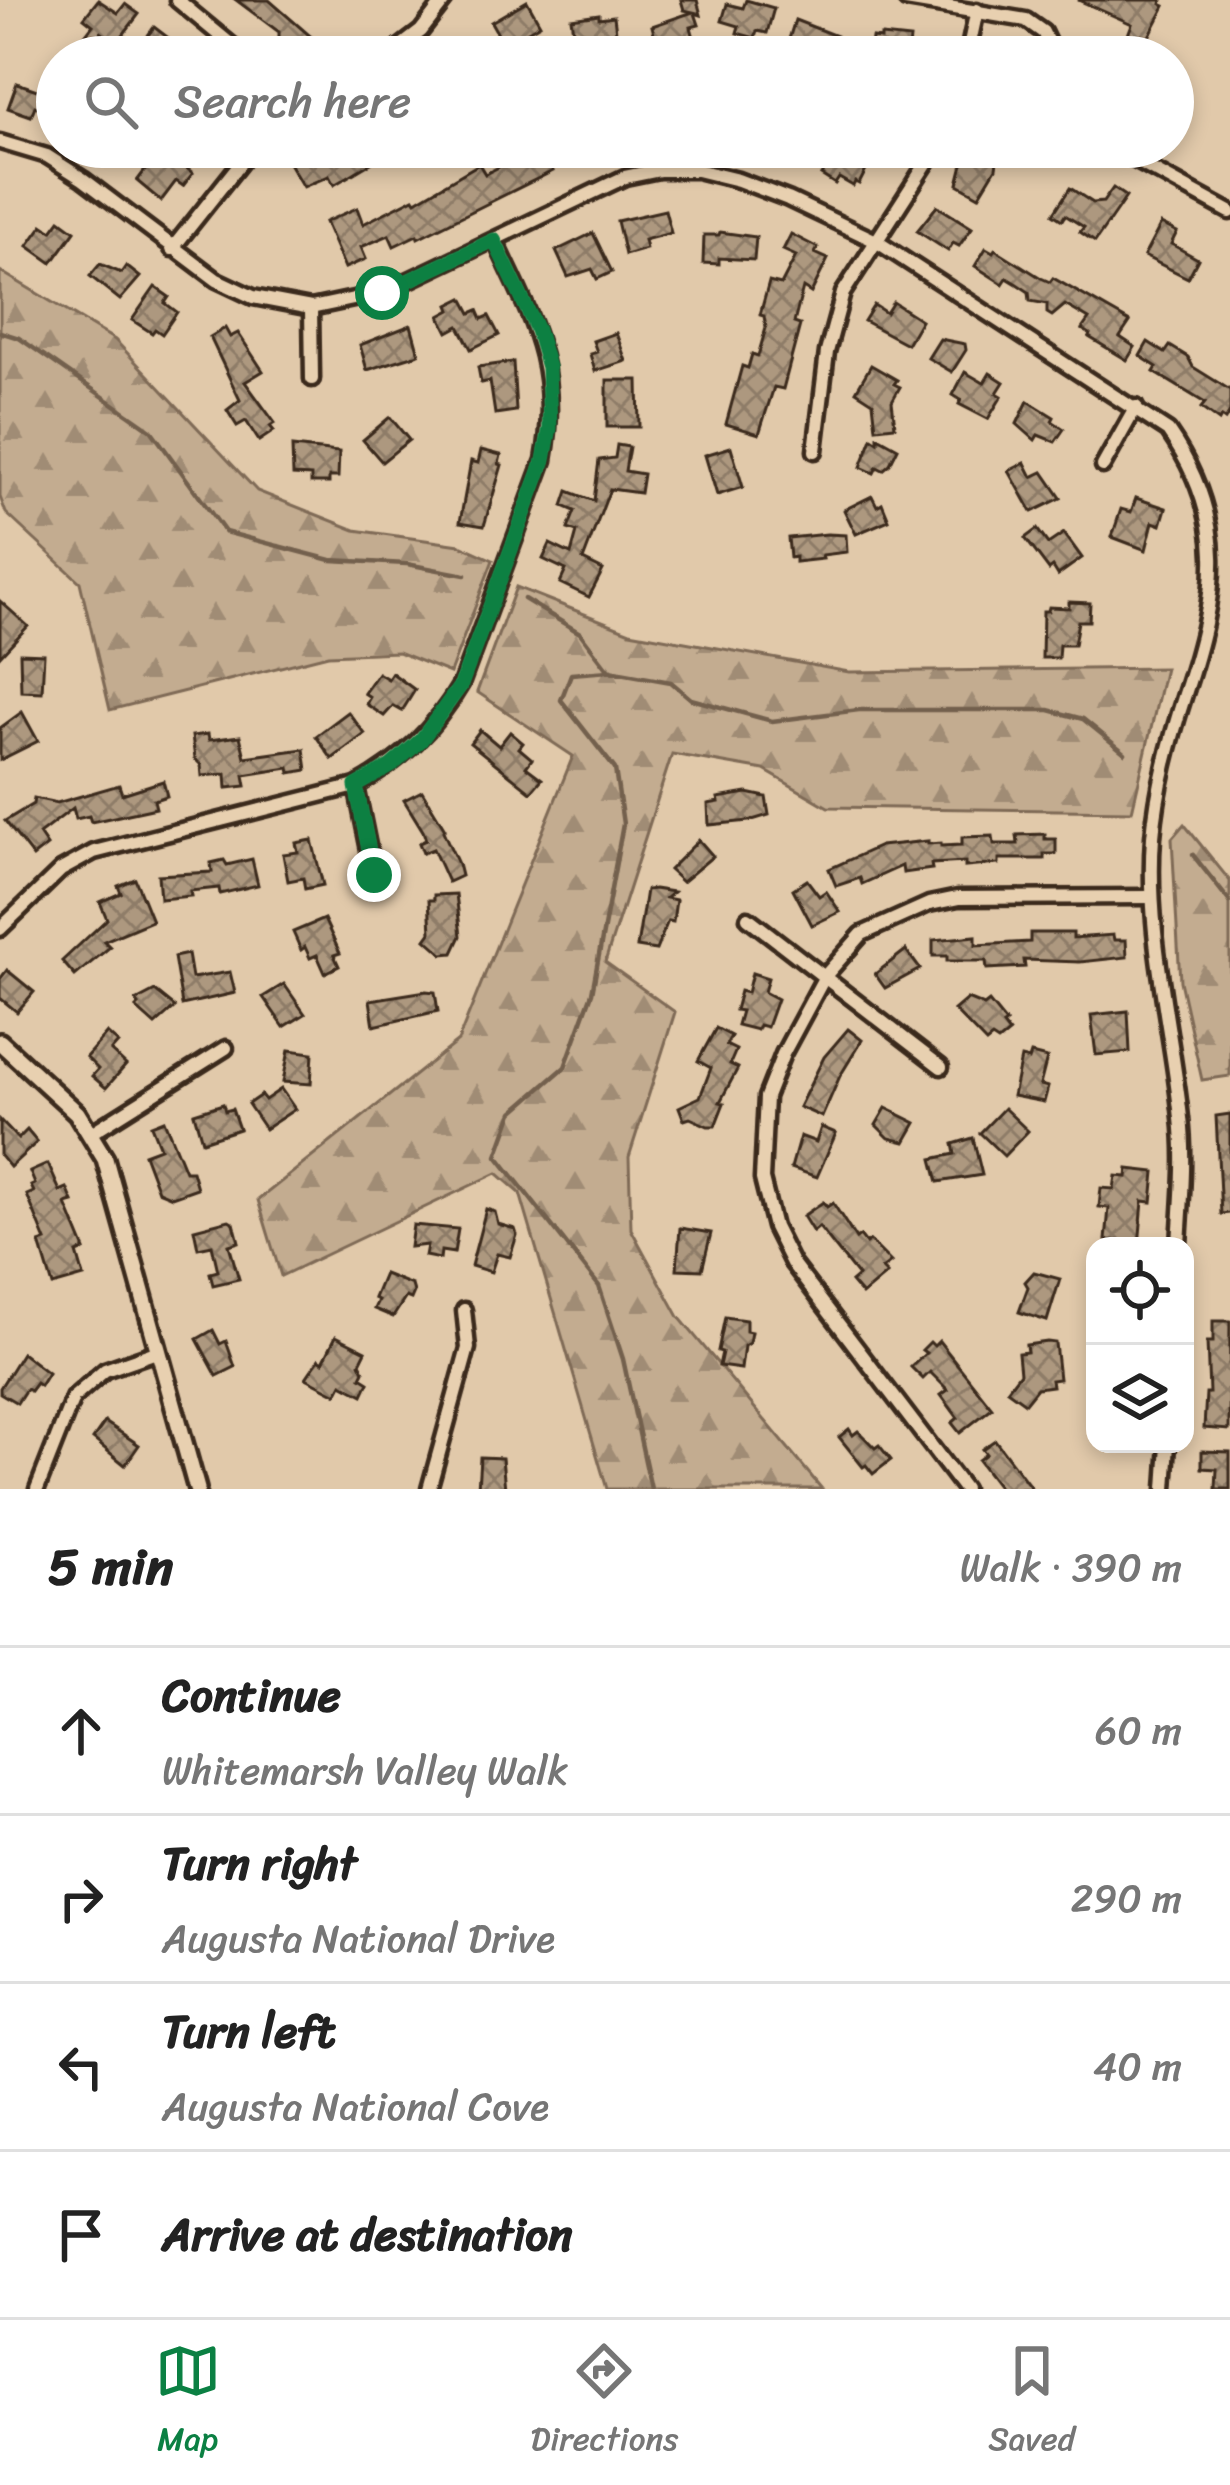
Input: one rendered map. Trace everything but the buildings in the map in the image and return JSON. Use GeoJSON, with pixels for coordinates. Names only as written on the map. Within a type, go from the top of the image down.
{"type":"FeatureCollection","features":[{"type":"Feature","properties":{"kind":"street"},"geometry":{"type":"LineString","coordinates":[[177,0],[221,36]]}},
{"type":"Feature","properties":{"kind":"street"},"geometry":{"type":"LineString","coordinates":[[414,36],[445,0]]}},
{"type":"Feature","properties":{"kind":"street"},"geometry":{"type":"LineString","coordinates":[[906,0],[1026,20],[1045,36]]}},
{"type":"Feature","properties":{"kind":"street"},"geometry":{"type":"LineString","coordinates":[[971,36],[976,10]]}},
{"type":"Feature","properties":{"kind":"street"},"geometry":{"type":"LineString","coordinates":[[0,142],[36,153]]}},
{"type":"Feature","properties":{"kind":"street"},"geometry":{"type":"LineString","coordinates":[[65,168],[217,280],[253,297],[311,308],[382,293],[625,177],[659,170],[697,170],[739,180],[876,242],[1168,431],[1194,460],[1220,533],[1220,574],[1212,616],[1159,790],[1151,897],[1181,1119],[1179,1237]]}},
{"type":"Feature","properties":{"kind":"street"},"geometry":{"type":"LineString","coordinates":[[172,249],[236,168]]}},
{"type":"Feature","properties":{"kind":"street"},"geometry":{"type":"LineString","coordinates":[[815,451],[832,324],[843,293],[924,168]]}},
{"type":"Feature","properties":{"kind":"street"},"geometry":{"type":"LineString","coordinates":[[1150,168],[1230,212]]}},
{"type":"Feature","properties":{"kind":"street"},"geometry":{"type":"LineString","coordinates":[[0,928],[61,870],[94,852],[356,786],[391,766],[421,740],[461,685],[544,460],[550,428],[548,367],[537,330],[494,240]]}},
{"type":"Feature","properties":{"kind":"street"},"geometry":{"type":"LineString","coordinates":[[311,308],[312,379]]}},
{"type":"Feature","properties":{"kind":"street"},"geometry":{"type":"LineString","coordinates":[[1103,466],[1136,407]]}},
{"type":"Feature","properties":{"kind":"street"},"geometry":{"type":"LineString","coordinates":[[356,786],[374,875]]}},
{"type":"Feature","properties":{"kind":"street"},"geometry":{"type":"LineString","coordinates":[[964,1489],[792,1263],[775,1228],[762,1179],[766,1096],[825,976],[862,934],[928,904],[958,898],[1151,897]]}},
{"type":"Feature","properties":{"kind":"street"},"geometry":{"type":"LineString","coordinates":[[748,917],[941,1067]]}},
{"type":"Feature","properties":{"kind":"street"},"geometry":{"type":"LineString","coordinates":[[0,1042],[55,1091],[91,1133],[116,1192],[196,1489]]}},
{"type":"Feature","properties":{"kind":"street"},"geometry":{"type":"LineString","coordinates":[[91,1133],[226,1048]]}},
{"type":"Feature","properties":{"kind":"street"},"geometry":{"type":"LineString","coordinates":[[429,1489],[468,1348],[464,1310]]}},
{"type":"Feature","properties":{"kind":"street"},"geometry":{"type":"LineString","coordinates":[[37,1489],[73,1398],[105,1370],[158,1351]]}},
{"type":"Feature","properties":{"kind":"street"},"geometry":{"type":"LineString","coordinates":[[1165,1489],[1167,1453]]}},
{"type":"Feature","properties":{"kind":"green space"},"geometry":{"type":"Polygon","coordinates":[[[0,271],[115,340],[257,491],[355,530],[460,545],[493,560],[450,673],[398,652],[328,655],[110,710],[80,582],[6,513],[0,497],[0,271]]]}},
{"type":"Feature","properties":{"kind":"green space"},"geometry":{"type":"Polygon","coordinates":[[[516,587],[630,632],[849,672],[1165,668],[1132,811],[828,807],[764,770],[672,754],[605,962],[675,1012],[629,1157],[631,1229],[679,1317],[822,1489],[607,1489],[520,1193],[497,1173],[281,1276],[258,1200],[458,1041],[573,756],[477,692],[516,587]]]}},
{"type":"Feature","properties":{"kind":"green space"},"geometry":{"type":"Polygon","coordinates":[[[1184,824],[1230,881],[1230,1076],[1202,1080],[1180,981],[1172,838],[1184,824]]]}},
{"type":"Feature","properties":{"kind":"waterway"},"geometry":{"type":"LineString","coordinates":[[0,332],[19,338],[151,430],[225,532],[331,560],[407,564],[465,575]]}},
{"type":"Feature","properties":{"kind":"waterway"},"geometry":{"type":"LineString","coordinates":[[524,599],[580,633],[609,671],[671,682],[691,699],[772,721],[859,710],[1049,710],[1083,719],[1125,753]]}},
{"type":"Feature","properties":{"kind":"waterway"},"geometry":{"type":"LineString","coordinates":[[609,671],[571,674],[561,700],[615,769],[623,824],[592,993],[565,1067],[513,1112],[497,1156],[599,1286],[623,1359],[651,1489]]}},
{"type":"Feature","properties":{"kind":"waterway"},"geometry":{"type":"LineString","coordinates":[[1193,855],[1230,902]]}},
{"type":"Feature","properties":{"kind":"route"},"geometry":{"type":"LineString","coordinates":[[374,875],[356,786],[391,766],[421,740],[461,685],[544,460],[551,393],[537,330],[494,240],[382,293]]}}]}
